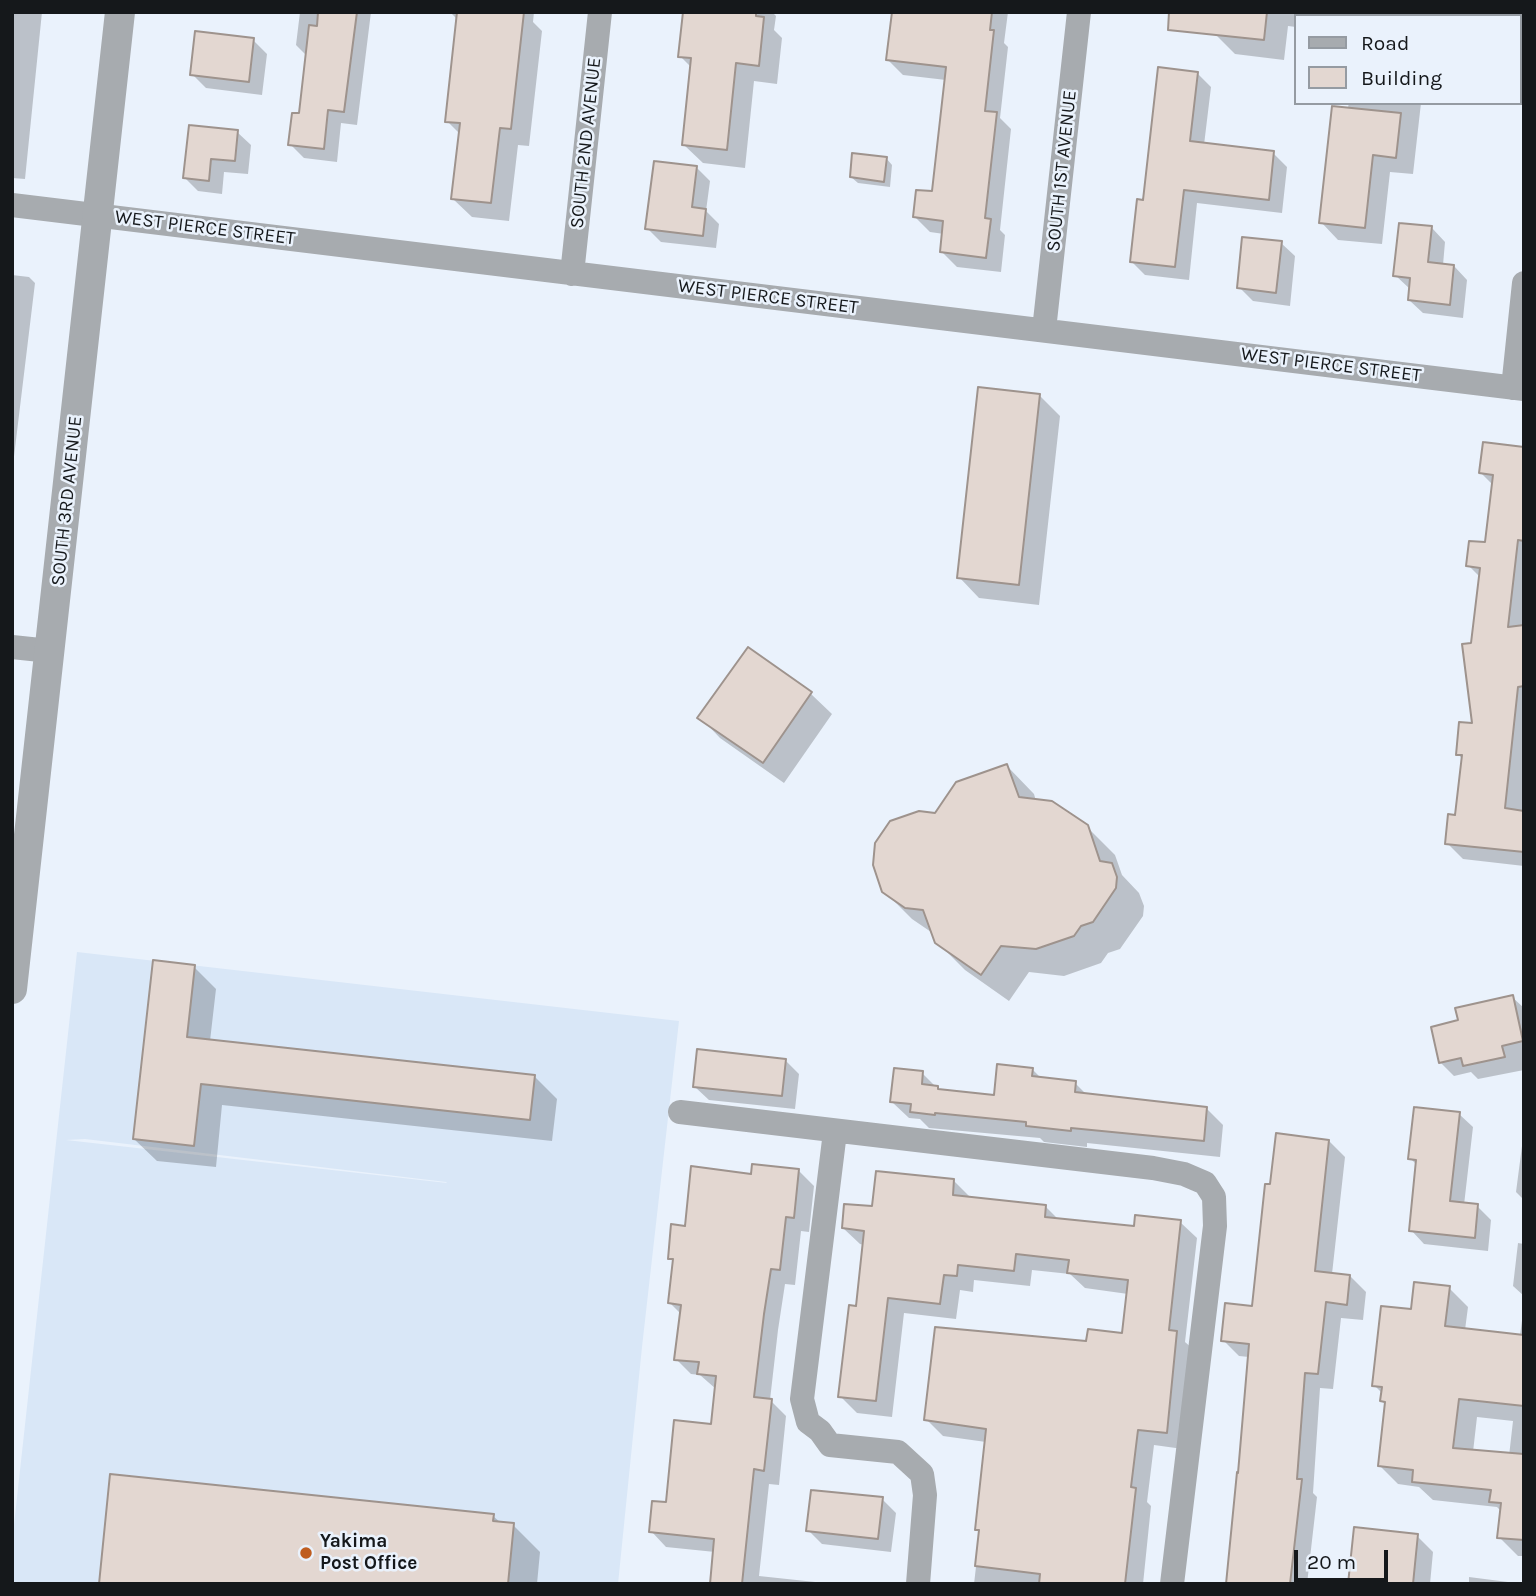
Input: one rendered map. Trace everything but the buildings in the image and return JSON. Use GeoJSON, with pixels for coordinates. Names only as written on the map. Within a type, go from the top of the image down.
{"type":"FeatureCollection","features":[{"type":"Feature","properties":{"kind":"street","name":"SOUTH 3RD AVENUE"},"geometry":{"type":"LineString","coordinates":[[12,989],[120,12]]}},
{"type":"Feature","properties":{"kind":"street","name":"SOUTH 2ND AVENUE"},"geometry":{"type":"LineString","coordinates":[[572,275],[600,12]]}},
{"type":"Feature","properties":{"kind":"street","name":"SOUTH 1ST AVENUE"},"geometry":{"type":"LineString","coordinates":[[1044,330],[1079,12]]}},
{"type":"Feature","properties":{"kind":"street","name":"WEST PIERCE STREET"},"geometry":{"type":"LineString","coordinates":[[12,205],[1518,388]]}},
{"type":"Feature","properties":{"kind":"street"},"geometry":{"type":"LineString","coordinates":[[1518,388],[1524,283]]}},
{"type":"Feature","properties":{"kind":"street"},"geometry":{"type":"LineString","coordinates":[[12,647],[50,651]]}},
{"type":"Feature","properties":{"kind":"street"},"geometry":{"type":"LineString","coordinates":[[680,1112],[1153,1168],[1184,1174],[1205,1183],[1214,1197],[1215,1226],[1172,1584]]}},
{"type":"Feature","properties":{"kind":"street"},"geometry":{"type":"LineString","coordinates":[[835,1132],[802,1399],[808,1422],[820,1431],[830,1445],[898,1452],[922,1474],[925,1495],[918,1584]]}},
{"type":"Feature","properties":{"kind":"shaded area"},"geometry":{"type":"Polygon","coordinates":[[[77,952],[679,1021],[618,1584],[12,1584],[12,1543],[77,952]],[[85,1139],[66,1140],[447,1183],[85,1139]]]}},
{"type":"Feature","properties":{"kind":"place","name":"Yakima Post Office"},"geometry":{"type":"Point","coordinates":[306,1553]}}]}
